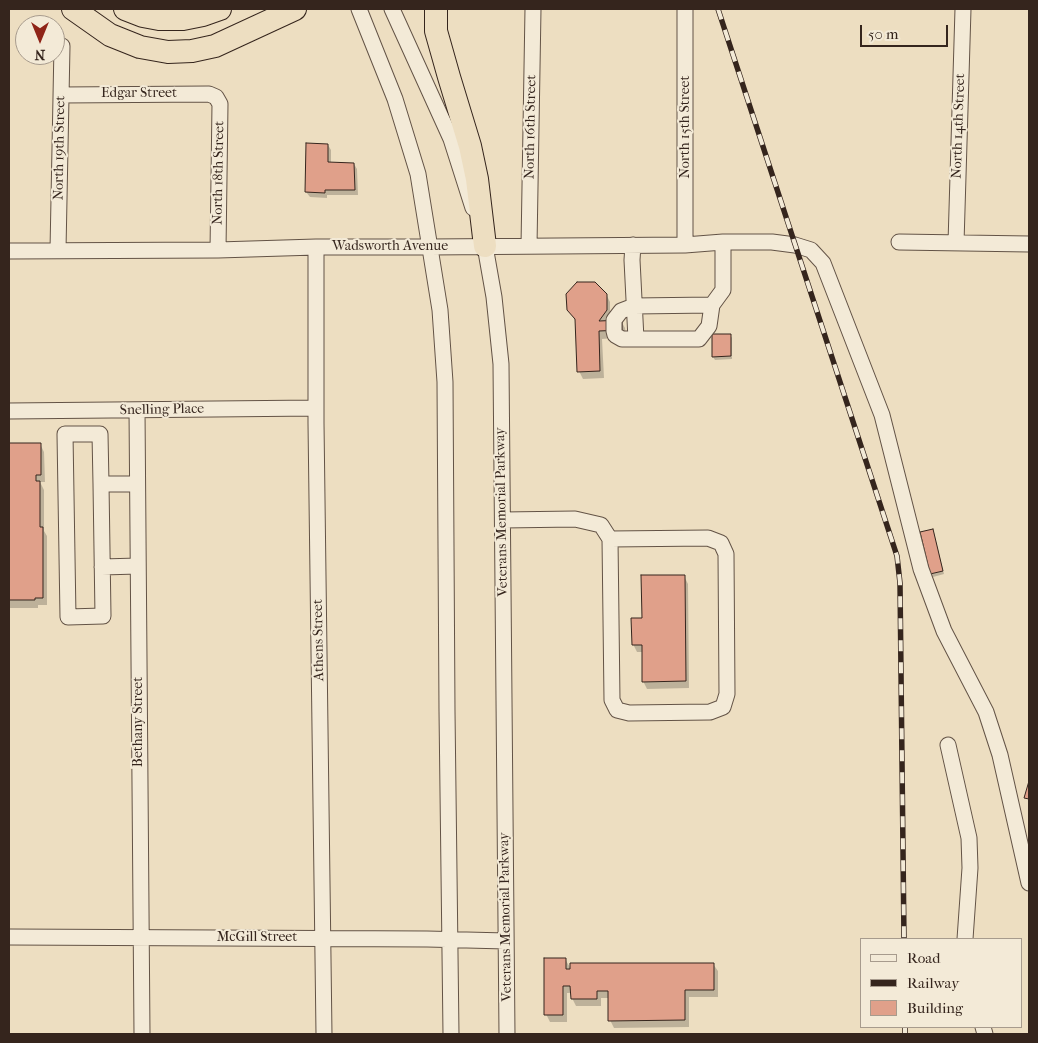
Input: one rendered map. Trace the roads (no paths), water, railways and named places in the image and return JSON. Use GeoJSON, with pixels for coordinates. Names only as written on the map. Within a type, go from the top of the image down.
{"type":"FeatureCollection","features":[{"type":"Feature","properties":{"kind":"highway"},"geometry":{"type":"LineString","coordinates":[[73,9],[110,34],[140,47],[168,52],[192,51],[215,46],[295,9]]}},
{"type":"Feature","properties":{"kind":"highway"},"geometry":{"type":"LineString","coordinates":[[125,9],[143,16],[159,19],[183,19],[220,9]]}},
{"type":"Feature","properties":{"kind":"highway"},"geometry":{"type":"LineString","coordinates":[[436,9],[436,31],[478,178],[485,246]]}},
{"type":"Feature","properties":{"kind":"street"},"geometry":{"type":"LineString","coordinates":[[359,9],[395,99],[418,174],[440,310],[445,382],[450,1034]]}},
{"type":"Feature","properties":{"kind":"street","name":"Veterans Memorial Parkway"},"geometry":{"type":"LineString","coordinates":[[392,9],[451,139],[485,246],[494,297],[500,364],[503,520],[507,1034]]}},
{"type":"Feature","properties":{"kind":"street","name":"North 16th Street"},"geometry":{"type":"LineString","coordinates":[[529,246],[533,9]]}},
{"type":"Feature","properties":{"kind":"street","name":"North 15th Street"},"geometry":{"type":"LineString","coordinates":[[685,9],[685,244]]}},
{"type":"Feature","properties":{"kind":"street","name":"North 14th Street"},"geometry":{"type":"LineString","coordinates":[[956,243],[963,9]]}},
{"type":"Feature","properties":{"kind":"street","name":"North 19th Street"},"geometry":{"type":"LineString","coordinates":[[58,250],[61,65]]}},
{"type":"Feature","properties":{"kind":"street","name":"Edgar Street"},"geometry":{"type":"LineString","coordinates":[[60,94],[209,94],[216,97]]}},
{"type":"Feature","properties":{"kind":"street","name":"North 18th Street"},"geometry":{"type":"LineString","coordinates":[[216,97],[220,104],[218,250]]}},
{"type":"Feature","properties":{"kind":"street"},"geometry":{"type":"LineString","coordinates":[[712,305],[634,306],[620,311],[614,320],[615,335],[622,339],[699,338],[708,326],[712,305],[723,290],[723,242]]}},
{"type":"Feature","properties":{"kind":"street","name":"Wadsworth Avenue"},"geometry":{"type":"LineString","coordinates":[[9,251],[218,250],[723,242],[772,242],[795,245],[811,250],[823,263],[882,415],[921,569],[944,630],[986,712],[1000,755],[1029,883]]}},
{"type":"Feature","properties":{"kind":"street"},"geometry":{"type":"LineString","coordinates":[[899,242],[1029,244]]}},
{"type":"Feature","properties":{"kind":"street"},"geometry":{"type":"LineString","coordinates":[[633,244],[632,260],[636,339]]}},
{"type":"Feature","properties":{"kind":"street","name":"Athens Street"},"geometry":{"type":"LineString","coordinates":[[316,247],[316,408],[324,1034]]}},
{"type":"Feature","properties":{"kind":"street","name":"Snelling Place"},"geometry":{"type":"LineString","coordinates":[[9,411],[316,408]]}},
{"type":"Feature","properties":{"kind":"street","name":"Bethany Street"},"geometry":{"type":"LineString","coordinates":[[137,410],[142,1034]]}},
{"type":"Feature","properties":{"kind":"street"},"geometry":{"type":"LineString","coordinates":[[64,411],[68,617],[103,616],[100,434],[65,434]]}},
{"type":"Feature","properties":{"kind":"street"},"geometry":{"type":"LineString","coordinates":[[101,484],[137,484]]}},
{"type":"Feature","properties":{"kind":"street"},"geometry":{"type":"LineString","coordinates":[[503,520],[575,519],[601,525],[610,538],[612,700],[617,710],[628,713],[710,712],[723,707],[727,694],[726,554],[721,543],[708,538],[610,538]]}},
{"type":"Feature","properties":{"kind":"street"},"geometry":{"type":"LineString","coordinates":[[102,567],[138,566]]}},
{"type":"Feature","properties":{"kind":"street"},"geometry":{"type":"LineString","coordinates":[[948,745],[969,838],[970,868],[965,938]]}},
{"type":"Feature","properties":{"kind":"street","name":"McGill Street"},"geometry":{"type":"LineString","coordinates":[[9,937],[450,939],[506,941]]}},
{"type":"Feature","properties":{"kind":"railway"},"geometry":{"type":"LineString","coordinates":[[718,9],[897,556],[900,583],[904,938]]}},
{"type":"Feature","properties":{"kind":"railway"},"geometry":{"type":"LineString","coordinates":[[905,1028],[905,1034]]}}]}
